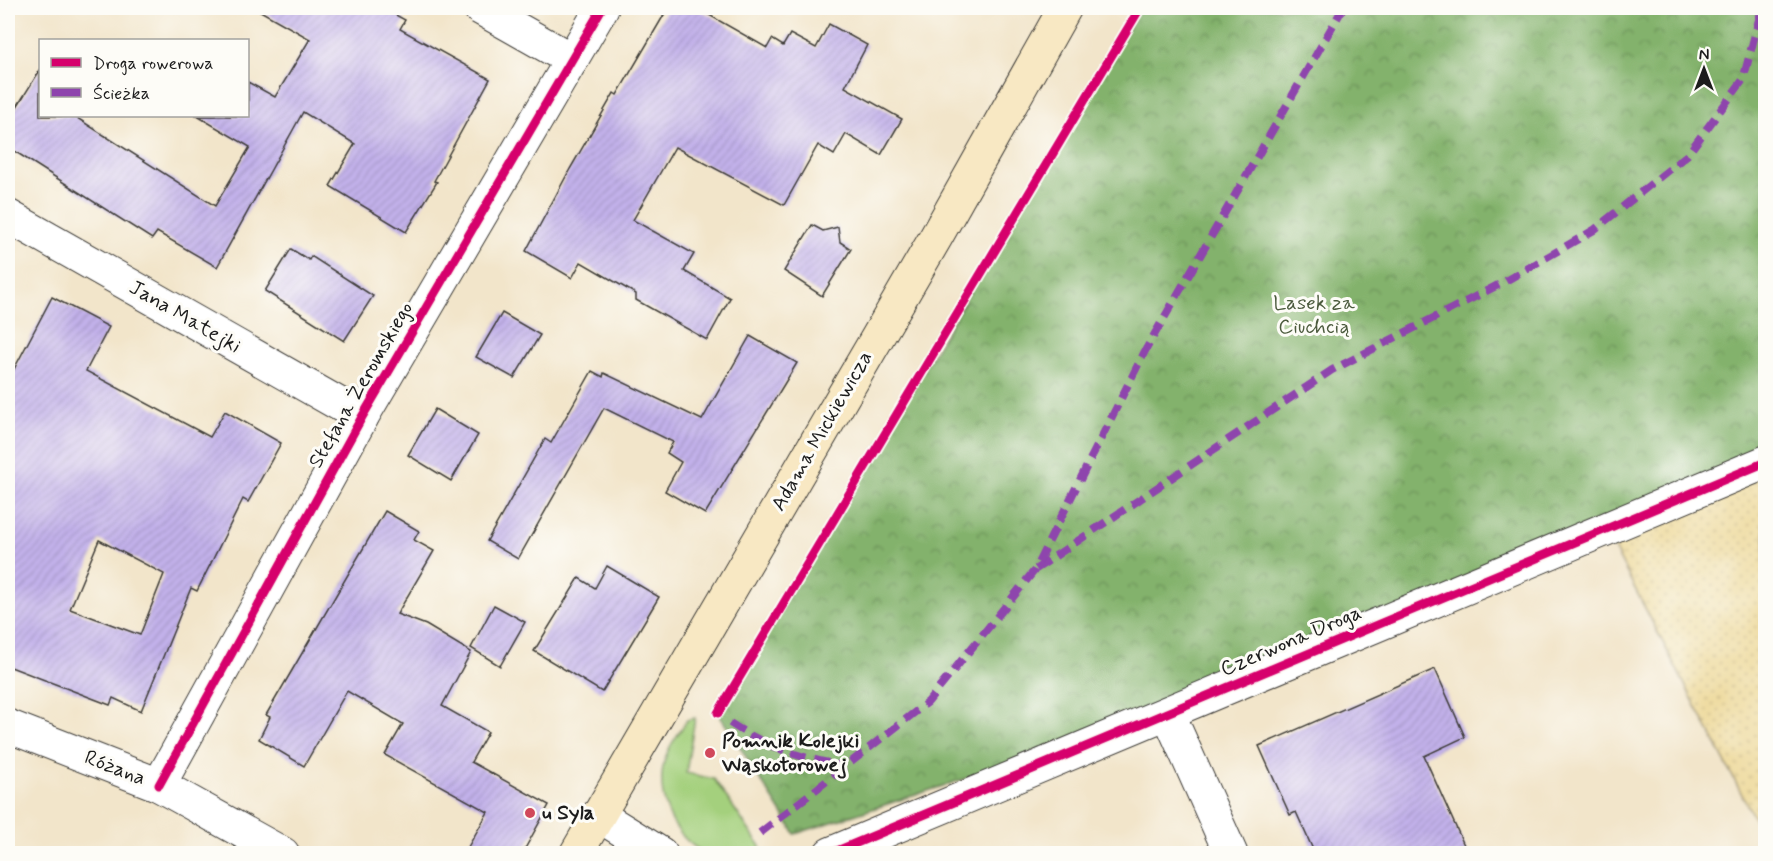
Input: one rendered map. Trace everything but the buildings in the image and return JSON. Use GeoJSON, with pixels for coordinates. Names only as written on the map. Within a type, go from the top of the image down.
{"type":"FeatureCollection","features":[{"type":"Feature","properties":{"kind":"main road","name":"Adama Mickiewicza"},"geometry":{"type":"LineString","coordinates":[[576,854],[936,237],[1065,8]]}},
{"type":"Feature","properties":{"kind":"street"},"geometry":{"type":"LineString","coordinates":[[480,8],[572,60]]}},
{"type":"Feature","properties":{"kind":"street","name":"Stefana Żeromskiego"},"geometry":{"type":"LineString","coordinates":[[159,785],[362,417],[602,8]]}},
{"type":"Feature","properties":{"kind":"street","name":"Jana Matejki"},"geometry":{"type":"LineString","coordinates":[[8,216],[362,417]]}},
{"type":"Feature","properties":{"kind":"street","name":"Czerwona Droga"},"geometry":{"type":"LineString","coordinates":[[830,854],[1766,462]]}},
{"type":"Feature","properties":{"kind":"street"},"geometry":{"type":"LineString","coordinates":[[1168,713],[1231,854]]}},
{"type":"Feature","properties":{"kind":"street","name":"Różana"},"geometry":{"type":"LineString","coordinates":[[8,726],[159,785],[283,854]]}},
{"type":"Feature","properties":{"kind":"street"},"geometry":{"type":"LineString","coordinates":[[598,815],[661,854]]}},
{"type":"Feature","properties":{"kind":"green space","name":"Lasek za Ciuchcią"},"geometry":{"type":"Polygon","coordinates":[[[1140,8],[1765,8],[1765,462],[1168,713],[795,834],[718,713],[1140,8]]]}},
{"type":"Feature","properties":{"kind":"green space"},"geometry":{"type":"Polygon","coordinates":[[[695,718],[686,773],[714,779],[760,846],[761,853],[730,855],[706,853],[689,843],[672,820],[663,793],[663,764],[670,747],[687,720],[695,718]]]}},
{"type":"Feature","properties":{"kind":"sand"},"geometry":{"type":"Polygon","coordinates":[[[1765,462],[1765,839],[1604,529],[1765,462]]]}},
{"type":"Feature","properties":{"kind":"marked path"},"geometry":{"type":"LineString","coordinates":[[760,833],[928,702],[1034,571],[1145,351],[1343,8]]}},
{"type":"Feature","properties":{"kind":"marked path"},"geometry":{"type":"LineString","coordinates":[[1036,569],[1332,370],[1502,283],[1594,230],[1687,155],[1743,80],[1762,8]]}},
{"type":"Feature","properties":{"kind":"marked path"},"geometry":{"type":"LineString","coordinates":[[730,723],[757,739],[785,751],[845,766]]}},
{"type":"Feature","properties":{"kind":"cycle path"},"geometry":{"type":"LineString","coordinates":[[159,785],[362,417],[602,8]]}},
{"type":"Feature","properties":{"kind":"cycle path"},"geometry":{"type":"LineString","coordinates":[[718,713],[1140,8]]}},
{"type":"Feature","properties":{"kind":"cycle path"},"geometry":{"type":"LineString","coordinates":[[830,854],[1766,462]]}},
{"type":"Feature","properties":{"kind":"place","name":"Pomnik Kolejki Wąskotorowej"},"geometry":{"type":"Point","coordinates":[710,753]}},
{"type":"Feature","properties":{"kind":"place","name":"u Syla"},"geometry":{"type":"Point","coordinates":[530,813]}}]}
